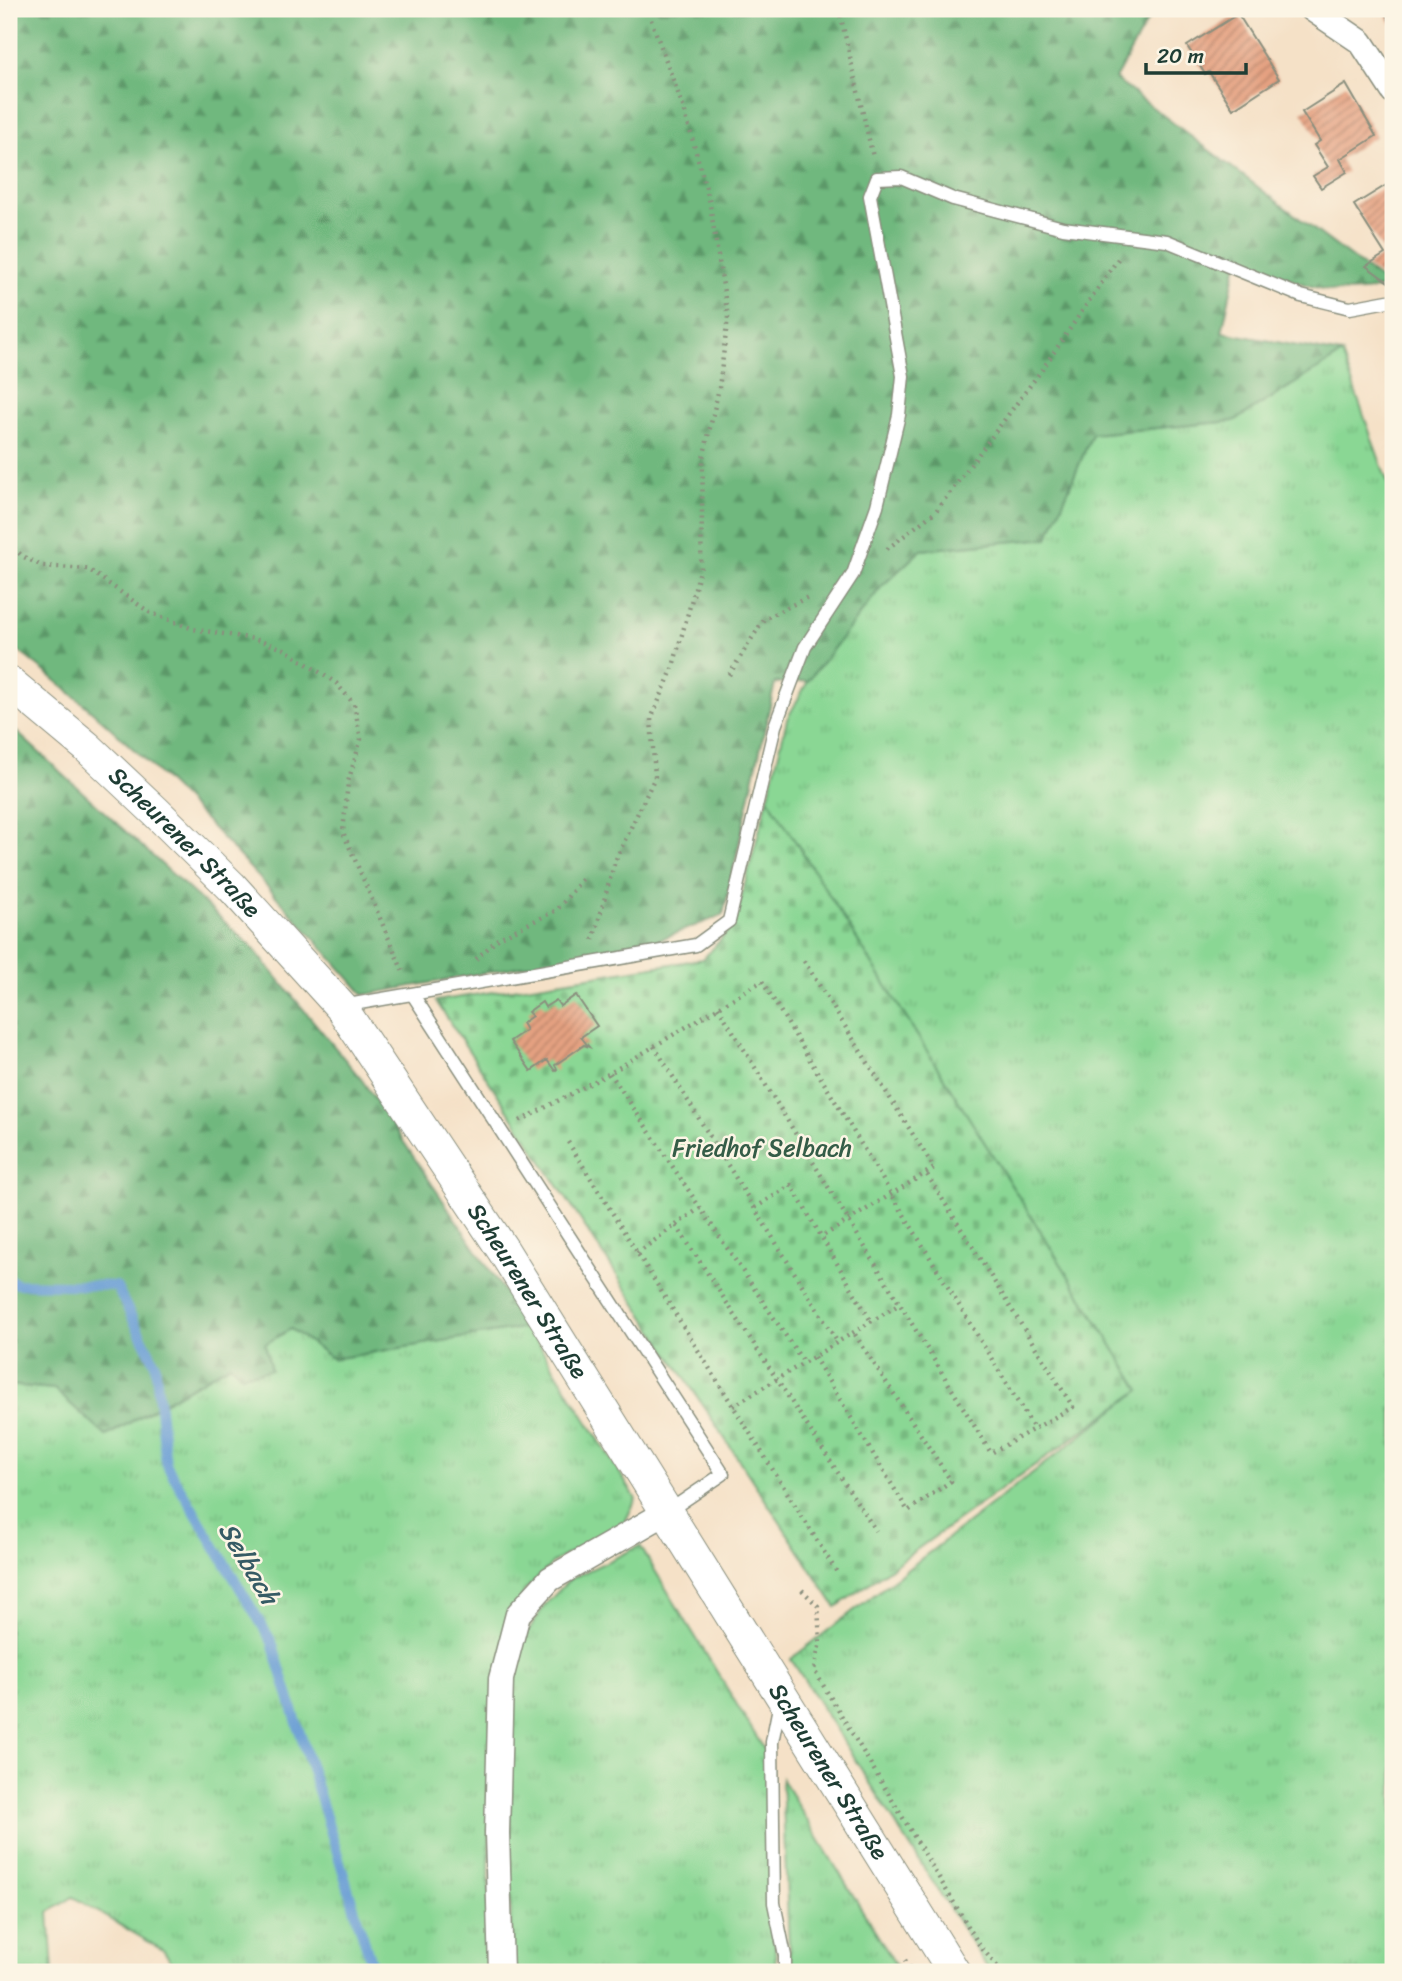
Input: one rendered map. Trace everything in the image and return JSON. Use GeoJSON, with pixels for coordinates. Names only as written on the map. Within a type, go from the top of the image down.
{"type":"FeatureCollection","features":[{"type":"Feature","properties":{"kind":"street"},"geometry":{"type":"LineString","coordinates":[[1312,9],[1361,42],[1393,91]]}},
{"type":"Feature","properties":{"kind":"street","name":"Scheurener Straße"},"geometry":{"type":"LineString","coordinates":[[9,682],[87,747],[156,812],[241,897],[341,1007],[503,1250],[954,1972]]}},
{"type":"Feature","properties":{"kind":"street"},"geometry":{"type":"LineString","coordinates":[[500,1972],[497,1833],[501,1679],[519,1614],[550,1579],[667,1512]]}},
{"type":"Feature","properties":{"kind":"lane"},"geometry":{"type":"LineString","coordinates":[[341,1007],[696,945],[729,920],[775,726],[805,647],[853,575],[877,506],[900,415],[903,376],[870,197],[877,178],[901,177],[953,200],[1063,228],[1167,241],[1301,296],[1350,308],[1393,300]]}},
{"type":"Feature","properties":{"kind":"lane"},"geometry":{"type":"LineString","coordinates":[[413,995],[723,1474],[667,1512]]}},
{"type":"Feature","properties":{"kind":"lane"},"geometry":{"type":"LineString","coordinates":[[782,1695],[772,1742],[774,1903],[785,1956],[785,1972]]}},
{"type":"Feature","properties":{"kind":"path"},"geometry":{"type":"LineString","coordinates":[[587,963],[615,861],[654,777],[651,719],[672,670],[701,567],[703,459],[719,388],[728,317],[709,199],[684,109],[647,9]]}},
{"type":"Feature","properties":{"kind":"path"},"geometry":{"type":"LineString","coordinates":[[839,9],[877,178]]}},
{"type":"Feature","properties":{"kind":"path"},"geometry":{"type":"LineString","coordinates":[[729,675],[764,620],[853,575],[936,511],[1041,371],[1135,235]]}},
{"type":"Feature","properties":{"kind":"path"},"geometry":{"type":"LineString","coordinates":[[9,543],[22,556],[42,566],[88,569],[149,612],[193,629],[254,639],[284,649],[336,683],[354,704],[361,739],[348,782],[343,832],[413,995]]}},
{"type":"Feature","properties":{"kind":"path"},"geometry":{"type":"LineString","coordinates":[[467,985],[472,962],[499,938],[557,910],[584,876]]}},
{"type":"Feature","properties":{"kind":"path"},"geometry":{"type":"LineString","coordinates":[[804,961],[934,1168],[823,1236]]}},
{"type":"Feature","properties":{"kind":"path"},"geometry":{"type":"LineString","coordinates":[[501,1132],[610,1073],[762,981],[1033,1427]]}},
{"type":"Feature","properties":{"kind":"path"},"geometry":{"type":"LineString","coordinates":[[718,1007],[991,1453],[1073,1406],[926,1173]]}},
{"type":"Feature","properties":{"kind":"path"},"geometry":{"type":"LineString","coordinates":[[654,1046],[838,1343]]}},
{"type":"Feature","properties":{"kind":"path"},"geometry":{"type":"LineString","coordinates":[[610,1073],[804,1363]]}},
{"type":"Feature","properties":{"kind":"path"},"geometry":{"type":"LineString","coordinates":[[568,1142],[838,1574]]}},
{"type":"Feature","properties":{"kind":"path"},"geometry":{"type":"LineString","coordinates":[[755,1208],[791,1185],[872,1323]]}},
{"type":"Feature","properties":{"kind":"path"},"geometry":{"type":"LineString","coordinates":[[637,1253],[700,1208]]}},
{"type":"Feature","properties":{"kind":"path"},"geometry":{"type":"LineString","coordinates":[[676,1225],[876,1531]]}},
{"type":"Feature","properties":{"kind":"path"},"geometry":{"type":"LineString","coordinates":[[733,1406],[900,1304]]}},
{"type":"Feature","properties":{"kind":"path"},"geometry":{"type":"LineString","coordinates":[[814,1357],[908,1511],[951,1481],[854,1333]]}},
{"type":"Feature","properties":{"kind":"path"},"geometry":{"type":"LineString","coordinates":[[802,1590],[818,1606],[820,1642],[814,1670],[980,1946],[1002,1972]]}},
{"type":"Feature","properties":{"kind":"green space"},"geometry":{"type":"Polygon","coordinates":[[[9,9],[1154,9],[1115,79],[1389,286],[1367,291],[1329,290],[1294,281],[1238,258],[1222,332],[1342,354],[1234,421],[1092,434],[1048,538],[921,550],[882,586],[808,681],[775,683],[723,915],[653,942],[364,995],[282,902],[150,765],[104,722],[9,644],[9,9]]]}},
{"type":"Feature","properties":{"kind":"green space"},"geometry":{"type":"Polygon","coordinates":[[[1342,354],[1393,498],[1393,1972],[990,1972],[791,1659],[1140,1390],[768,798],[787,719],[808,681],[882,586],[921,550],[1048,538],[1092,434],[1234,421],[1342,354]]]}},
{"type":"Feature","properties":{"kind":"green space"},"geometry":{"type":"Polygon","coordinates":[[[9,725],[251,946],[362,1080],[528,1327],[333,1359],[291,1329],[265,1344],[271,1370],[241,1375],[230,1364],[106,1436],[54,1389],[9,1385],[9,725]]]}},
{"type":"Feature","properties":{"kind":"green space","name":"Friedhof Selbach"},"geometry":{"type":"Polygon","coordinates":[[[768,798],[1140,1390],[836,1607],[436,1001],[703,959],[734,925],[768,798]]]}},
{"type":"Feature","properties":{"kind":"green space"},"geometry":{"type":"Polygon","coordinates":[[[528,1327],[636,1499],[625,1522],[555,1561],[524,1591],[491,1706],[488,1972],[178,1972],[164,1951],[73,1897],[49,1912],[53,1972],[9,1972],[9,1385],[54,1389],[107,1436],[291,1329],[333,1359],[528,1327]]]}},
{"type":"Feature","properties":{"kind":"green space"},"geometry":{"type":"Polygon","coordinates":[[[640,1546],[767,1754],[776,1972],[511,1972],[509,1705],[519,1647],[544,1606],[570,1579],[640,1546]]]}},
{"type":"Feature","properties":{"kind":"green space"},"geometry":{"type":"Polygon","coordinates":[[[782,1779],[900,1972],[790,1972],[782,1779]]]}},
{"type":"Feature","properties":{"kind":"building"},"geometry":{"type":"Polygon","coordinates":[[[1393,9],[1393,27],[1385,13],[1393,9]]]}},
{"type":"Feature","properties":{"kind":"building"},"geometry":{"type":"Polygon","coordinates":[[[1238,14],[1279,79],[1233,109],[1209,72],[1205,74],[1187,46],[1238,14]]]}},
{"type":"Feature","properties":{"kind":"building"},"geometry":{"type":"Polygon","coordinates":[[[1346,84],[1376,136],[1340,159],[1347,172],[1321,188],[1313,176],[1328,167],[1314,145],[1320,141],[1302,112],[1346,84]]]}},
{"type":"Feature","properties":{"kind":"building"},"geometry":{"type":"Polygon","coordinates":[[[1393,181],[1391,284],[1366,266],[1385,254],[1354,205],[1393,181]]]}},
{"type":"Feature","properties":{"kind":"building"},"geometry":{"type":"Polygon","coordinates":[[[576,995],[597,1026],[581,1037],[589,1047],[584,1045],[555,1065],[555,1071],[547,1060],[531,1071],[510,1041],[526,1030],[522,1023],[532,1016],[528,1012],[542,1002],[545,1007],[556,1000],[560,1006],[576,995]]]}},
{"type":"Feature","properties":{"kind":"waterway","name":"Selbach"},"geometry":{"type":"LineString","coordinates":[[9,1279],[17,1284],[116,1286],[155,1363],[166,1464],[272,1642],[374,1972]]}}]}
